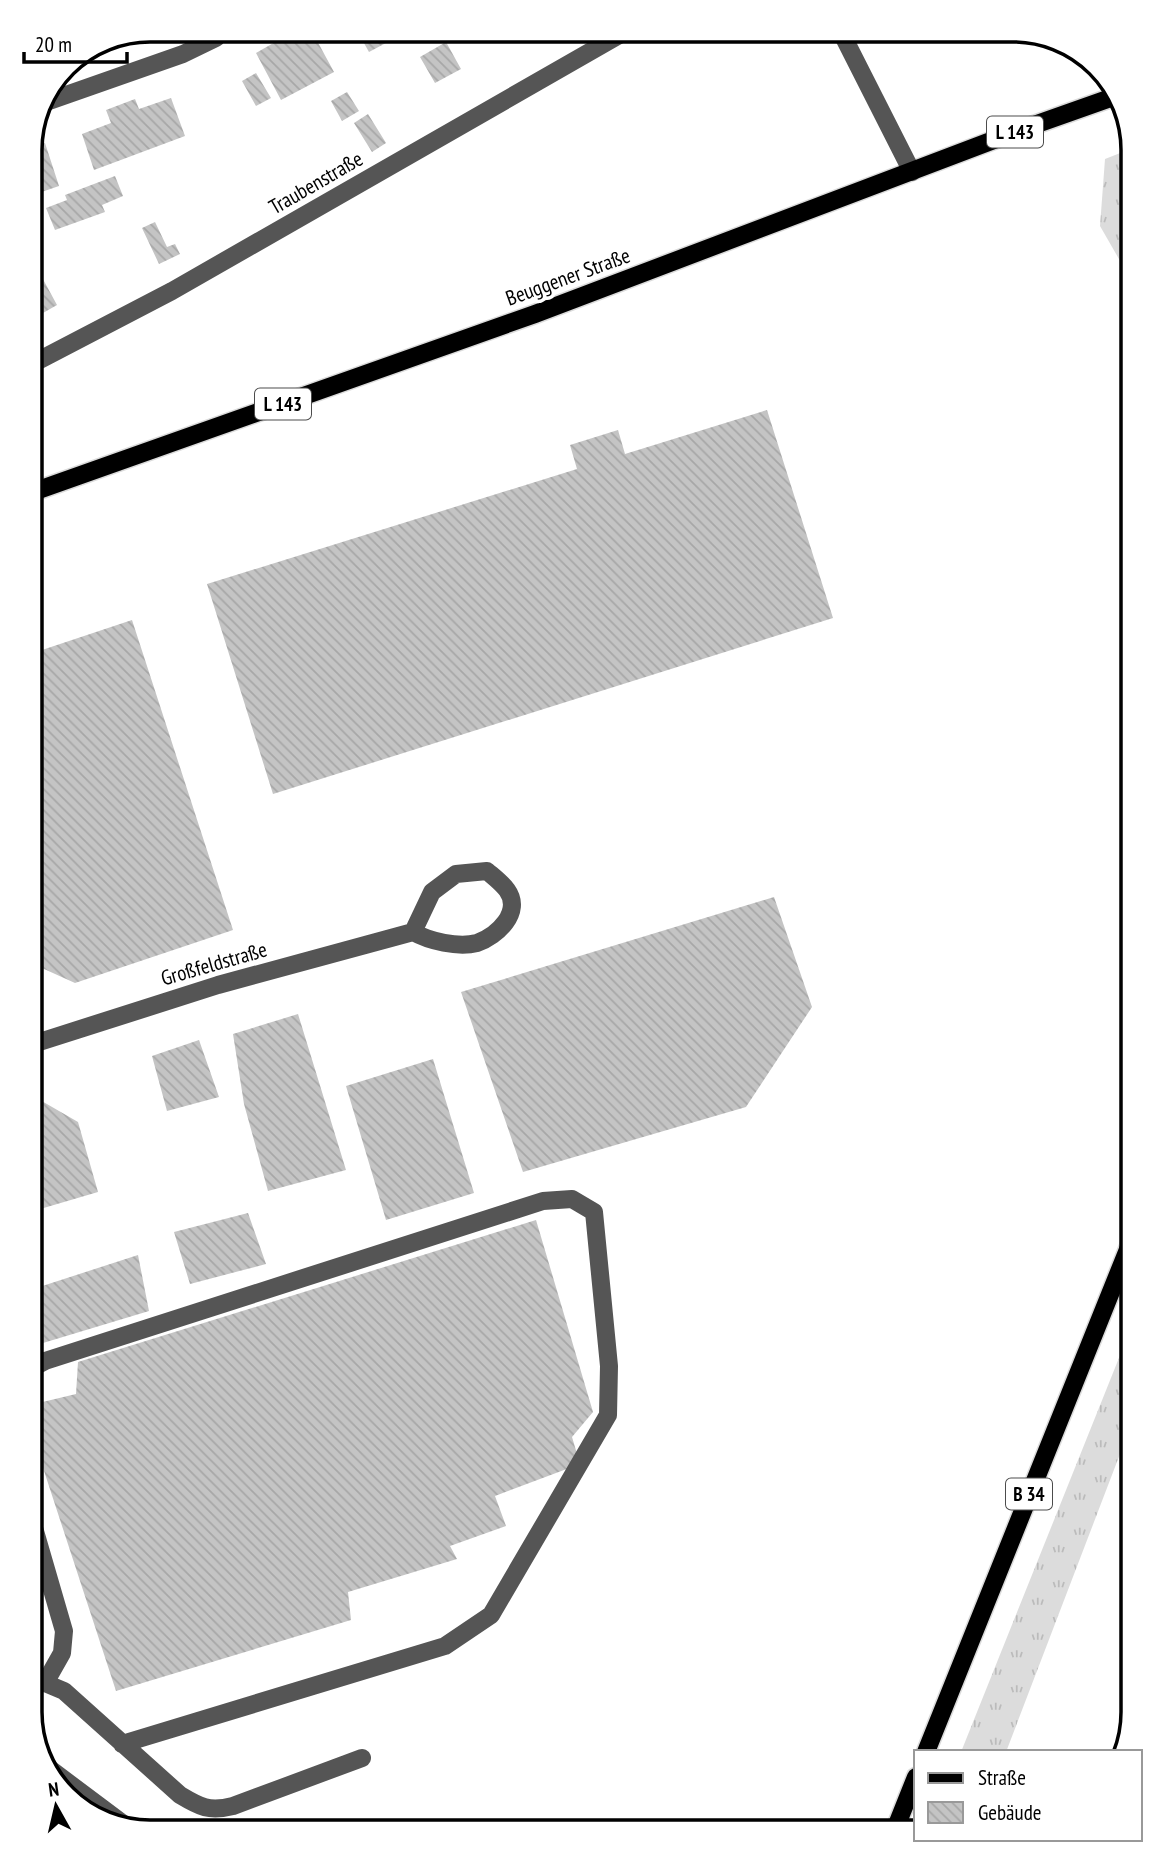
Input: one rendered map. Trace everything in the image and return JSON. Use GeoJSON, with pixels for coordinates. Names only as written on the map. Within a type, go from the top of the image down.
{"type":"FeatureCollection","features":[{"type":"Feature","properties":{"kind":"main road","name":"Beuggener Straße"},"geometry":{"type":"LineString","coordinates":[[42,489],[536,314],[1108,99]]}},
{"type":"Feature","properties":{"kind":"main road","name":"B 34"},"geometry":{"type":"LineString","coordinates":[[927,1750],[1121,1267]]}},
{"type":"Feature","properties":{"kind":"main road"},"geometry":{"type":"LineString","coordinates":[[899,1820],[914,1782]]}},
{"type":"Feature","properties":{"kind":"street"},"geometry":{"type":"LineString","coordinates":[[55,99],[183,54],[208,42]]}},
{"type":"Feature","properties":{"kind":"street","name":"Traubenstraße"},"geometry":{"type":"LineString","coordinates":[[42,359],[184,284],[607,42]]}},
{"type":"Feature","properties":{"kind":"street"},"geometry":{"type":"LineString","coordinates":[[847,42],[912,172]]}},
{"type":"Feature","properties":{"kind":"street"},"geometry":{"type":"LineString","coordinates":[[487,871],[509,891],[512,908],[507,921],[496,933],[475,943],[429,941],[413,932],[432,892],[456,874],[487,871]]}},
{"type":"Feature","properties":{"kind":"street","name":"Großfeldstraße"},"geometry":{"type":"LineString","coordinates":[[42,1041],[218,985],[413,932]]}},
{"type":"Feature","properties":{"kind":"street"},"geometry":{"type":"LineString","coordinates":[[42,1363],[542,1201],[572,1199],[594,1212],[609,1366],[608,1416],[491,1615],[445,1646],[122,1744]]}},
{"type":"Feature","properties":{"kind":"street"},"geometry":{"type":"LineString","coordinates":[[42,1555],[64,1630],[62,1653],[42,1677]]}},
{"type":"Feature","properties":{"kind":"street"},"geometry":{"type":"LineString","coordinates":[[42,1684],[64,1691],[180,1795],[198,1806],[216,1810],[233,1806],[362,1758]]}},
{"type":"Feature","properties":{"kind":"street"},"geometry":{"type":"LineString","coordinates":[[70,1784],[105,1810]]}},
{"type":"Feature","properties":{"kind":"green space"},"geometry":{"type":"Polygon","coordinates":[[[1121,153],[1121,263],[1100,226],[1105,159],[1121,153]]]}},
{"type":"Feature","properties":{"kind":"green space"},"geometry":{"type":"Polygon","coordinates":[[[1121,1353],[1121,1451],[1007,1750],[962,1750],[1121,1353]]]}},
{"type":"Feature","properties":{"kind":"building"},"geometry":{"type":"Polygon","coordinates":[[[275,42],[318,42],[334,72],[281,100],[256,53],[275,42]]]}},
{"type":"Feature","properties":{"kind":"building"},"geometry":{"type":"Polygon","coordinates":[[[363,42],[388,42],[369,52],[363,42]]]}},
{"type":"Feature","properties":{"kind":"building"},"geometry":{"type":"Polygon","coordinates":[[[446,42],[461,69],[435,83],[420,57],[446,42]]]}},
{"type":"Feature","properties":{"kind":"building"},"geometry":{"type":"Polygon","coordinates":[[[256,73],[271,98],[256,106],[242,81],[256,73]]]}},
{"type":"Feature","properties":{"kind":"building"},"geometry":{"type":"Polygon","coordinates":[[[347,92],[359,111],[342,121],[331,101],[347,92]]]}},
{"type":"Feature","properties":{"kind":"building"},"geometry":{"type":"Polygon","coordinates":[[[171,98],[185,136],[94,170],[82,134],[111,123],[106,110],[135,99],[139,109],[171,98]]]}},
{"type":"Feature","properties":{"kind":"building"},"geometry":{"type":"Polygon","coordinates":[[[368,114],[386,143],[372,152],[354,123],[368,114]]]}},
{"type":"Feature","properties":{"kind":"building"},"geometry":{"type":"Polygon","coordinates":[[[45,143],[59,186],[42,192],[42,144],[45,143]]]}},
{"type":"Feature","properties":{"kind":"building"},"geometry":{"type":"Polygon","coordinates":[[[115,176],[123,196],[102,205],[105,212],[55,230],[46,208],[67,200],[65,195],[115,176]]]}},
{"type":"Feature","properties":{"kind":"building"},"geometry":{"type":"Polygon","coordinates":[[[155,222],[167,247],[175,244],[180,254],[159,264],[142,228],[155,222]]]}},
{"type":"Feature","properties":{"kind":"building"},"geometry":{"type":"Polygon","coordinates":[[[42,277],[57,305],[42,311],[42,277]]]}},
{"type":"Feature","properties":{"kind":"building"},"geometry":{"type":"Polygon","coordinates":[[[767,410],[833,618],[273,794],[207,584],[577,469],[570,445],[618,430],[625,454],[767,410]]]}},
{"type":"Feature","properties":{"kind":"building"},"geometry":{"type":"Polygon","coordinates":[[[132,620],[233,930],[75,983],[42,968],[42,650],[132,620]]]}},
{"type":"Feature","properties":{"kind":"building"},"geometry":{"type":"Polygon","coordinates":[[[774,897],[812,1007],[746,1107],[523,1172],[461,992],[774,897]]]}},
{"type":"Feature","properties":{"kind":"building"},"geometry":{"type":"Polygon","coordinates":[[[298,1014],[346,1170],[268,1191],[244,1104],[233,1034],[298,1014]]]}},
{"type":"Feature","properties":{"kind":"building"},"geometry":{"type":"Polygon","coordinates":[[[199,1040],[219,1097],[167,1111],[152,1056],[199,1040]]]}},
{"type":"Feature","properties":{"kind":"building"},"geometry":{"type":"Polygon","coordinates":[[[433,1059],[474,1193],[386,1220],[346,1086],[433,1059]]]}},
{"type":"Feature","properties":{"kind":"building"},"geometry":{"type":"Polygon","coordinates":[[[42,1101],[78,1122],[98,1192],[42,1208],[42,1101]]]}},
{"type":"Feature","properties":{"kind":"building"},"geometry":{"type":"Polygon","coordinates":[[[248,1213],[266,1264],[190,1284],[174,1232],[248,1213]]]}},
{"type":"Feature","properties":{"kind":"building"},"geometry":{"type":"Polygon","coordinates":[[[536,1220],[593,1412],[572,1437],[580,1464],[495,1496],[506,1526],[450,1546],[457,1559],[348,1592],[351,1620],[116,1691],[42,1465],[42,1402],[76,1394],[78,1362],[536,1220]]]}},
{"type":"Feature","properties":{"kind":"building"},"geometry":{"type":"Polygon","coordinates":[[[138,1255],[149,1311],[43,1343],[42,1286],[138,1255]]]}}]}
